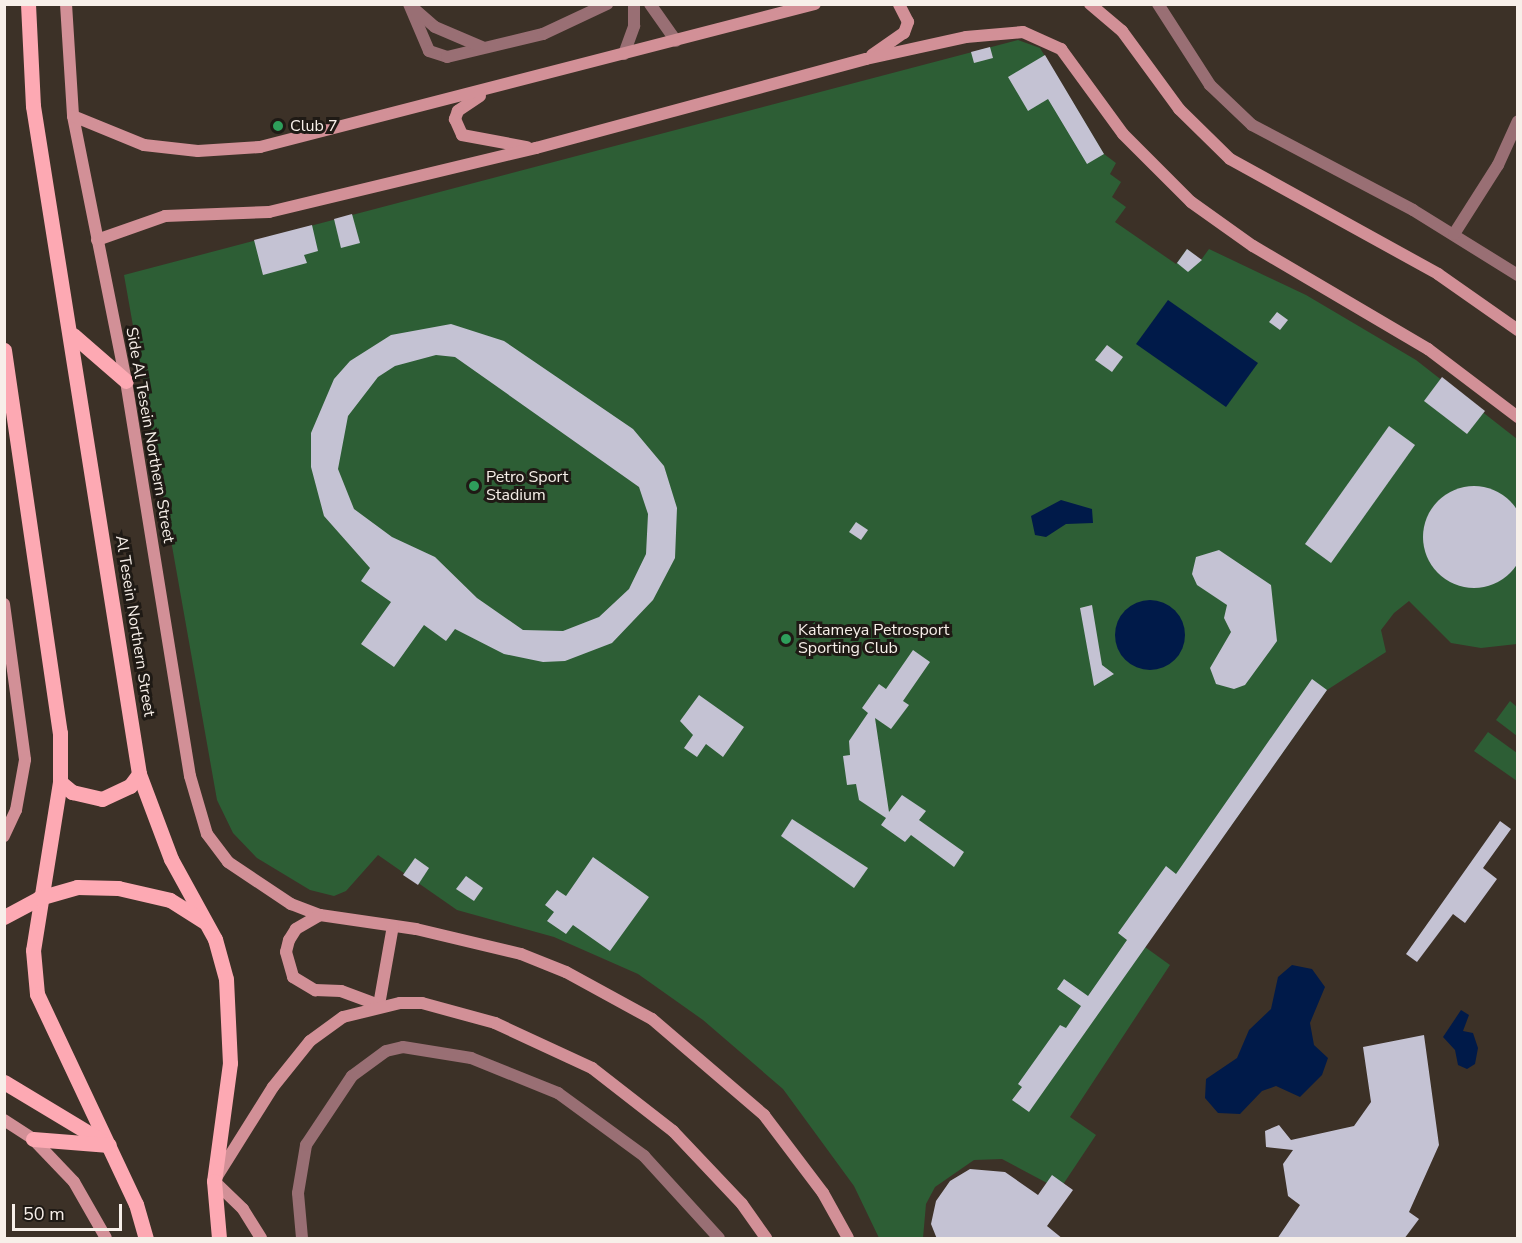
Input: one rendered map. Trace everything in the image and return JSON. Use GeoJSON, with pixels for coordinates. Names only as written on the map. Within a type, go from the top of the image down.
{"type":"FeatureCollection","features":[{"type":"Feature","properties":{"kind":"main road","name":"Al Tesein Northern Street"},"geometry":{"type":"LineString","coordinates":[[28,4],[33,106],[73,334],[139,774],[171,859],[207,924],[226,980],[231,1021],[214,1181],[219,1239]]}},
{"type":"Feature","properties":{"kind":"main road"},"geometry":{"type":"LineString","coordinates":[[73,334],[126,381]]}},
{"type":"Feature","properties":{"kind":"main road"},"geometry":{"type":"LineString","coordinates":[[5,355],[56,684],[60,782],[39,898],[32,955],[37,994],[109,1145],[146,1239]]}},
{"type":"Feature","properties":{"kind":"main road"},"geometry":{"type":"LineString","coordinates":[[60,782],[79,795],[102,799],[123,790],[139,774]]}},
{"type":"Feature","properties":{"kind":"main road"},"geometry":{"type":"LineString","coordinates":[[4,917],[39,898],[78,887],[143,891],[170,900],[207,924]]}},
{"type":"Feature","properties":{"kind":"main road"},"geometry":{"type":"LineString","coordinates":[[4,1082],[109,1145]]}},
{"type":"Feature","properties":{"kind":"main road"},"geometry":{"type":"LineString","coordinates":[[33,1139],[109,1145]]}},
{"type":"Feature","properties":{"kind":"street","name":"Side Al Tesein Northern Street"},"geometry":{"type":"LineString","coordinates":[[66,4],[73,116],[126,381],[195,802],[207,834],[228,862],[291,904],[320,915],[393,926],[521,954],[566,972],[652,1019],[764,1115],[823,1193],[848,1239]]}},
{"type":"Feature","properties":{"kind":"street"},"geometry":{"type":"LineString","coordinates":[[485,48],[456,38],[435,27],[409,4],[423,43],[447,57],[485,48],[574,23],[608,4]]}},
{"type":"Feature","properties":{"kind":"street"},"geometry":{"type":"LineString","coordinates":[[624,54],[634,26],[633,4]]}},
{"type":"Feature","properties":{"kind":"street"},"geometry":{"type":"LineString","coordinates":[[650,4],[675,41]]}},
{"type":"Feature","properties":{"kind":"street"},"geometry":{"type":"LineString","coordinates":[[73,116],[144,145],[229,151],[491,89],[815,4]]}},
{"type":"Feature","properties":{"kind":"street"},"geometry":{"type":"LineString","coordinates":[[866,59],[904,33],[908,22],[898,4]]}},
{"type":"Feature","properties":{"kind":"street"},"geometry":{"type":"LineString","coordinates":[[1090,4],[1122,31],[1179,109],[1230,159],[1438,274],[1518,330]]}},
{"type":"Feature","properties":{"kind":"street"},"geometry":{"type":"LineString","coordinates":[[1158,4],[1210,86],[1252,125],[1454,234],[1518,275]]}},
{"type":"Feature","properties":{"kind":"street"},"geometry":{"type":"LineString","coordinates":[[423,43],[435,27]]}},
{"type":"Feature","properties":{"kind":"street"},"geometry":{"type":"LineString","coordinates":[[97,240],[140,220],[269,212],[536,148],[866,59],[1002,32],[1043,38],[1075,64],[1123,134],[1191,202],[1253,246],[1428,349],[1518,417]]}},
{"type":"Feature","properties":{"kind":"street"},"geometry":{"type":"LineString","coordinates":[[447,57],[456,38]]}},
{"type":"Feature","properties":{"kind":"street"},"geometry":{"type":"LineString","coordinates":[[491,89],[458,111],[456,128],[470,139],[536,148]]}},
{"type":"Feature","properties":{"kind":"street"},"geometry":{"type":"LineString","coordinates":[[1454,234],[1498,165],[1518,121]]}},
{"type":"Feature","properties":{"kind":"street"},"geometry":{"type":"LineString","coordinates":[[4,604],[25,760],[16,810],[4,836]]}},
{"type":"Feature","properties":{"kind":"street"},"geometry":{"type":"LineString","coordinates":[[320,915],[296,929],[289,940],[286,952],[293,977],[315,990],[341,991],[379,1005]]}},
{"type":"Feature","properties":{"kind":"street"},"geometry":{"type":"LineString","coordinates":[[379,1005],[393,926]]}},
{"type":"Feature","properties":{"kind":"street"},"geometry":{"type":"LineString","coordinates":[[261,1239],[243,1209],[214,1181],[303,1049],[343,1017],[379,1005],[422,1003],[459,1012],[542,1042],[592,1068],[673,1131],[742,1204],[766,1239]]}},
{"type":"Feature","properties":{"kind":"street"},"geometry":{"type":"LineString","coordinates":[[302,1239],[298,1193],[306,1145],[352,1076],[386,1051],[403,1047],[471,1058],[558,1093],[644,1155],[719,1239]]}},
{"type":"Feature","properties":{"kind":"street"},"geometry":{"type":"LineString","coordinates":[[4,1120],[33,1139],[74,1182],[106,1239]]}},
{"type":"Feature","properties":{"kind":"green space","name":"Katameya Petrosport Sporting Club"},"geometry":{"type":"Polygon","coordinates":[[[1018,40],[1040,48],[1104,154],[1116,163],[1110,174],[1121,182],[1112,197],[1126,207],[1115,222],[1176,264],[1187,249],[1201,260],[1209,249],[1306,295],[1416,360],[1517,439],[1517,644],[1481,648],[1451,643],[1409,601],[1394,613],[1381,630],[1386,652],[1327,690],[1145,947],[1170,965],[1070,1117],[1096,1135],[1064,1183],[1047,1183],[1002,1159],[974,1160],[935,1187],[926,1204],[923,1238],[879,1238],[854,1186],[783,1089],[703,1020],[638,974],[554,937],[457,910],[378,855],[346,891],[334,896],[310,890],[257,858],[233,833],[217,800],[124,275],[1018,40]]]}},
{"type":"Feature","properties":{"kind":"green space"},"geometry":{"type":"Polygon","coordinates":[[[1510,701],[1517,707],[1517,736],[1496,720],[1510,701]]]}},
{"type":"Feature","properties":{"kind":"green space"},"geometry":{"type":"Polygon","coordinates":[[[1488,732],[1517,753],[1517,781],[1474,751],[1488,732]]]}},
{"type":"Feature","properties":{"kind":"water"},"geometry":{"type":"Polygon","coordinates":[[[1168,300],[1258,363],[1226,407],[1136,344],[1168,300]]]}},
{"type":"Feature","properties":{"kind":"water"},"geometry":{"type":"Polygon","coordinates":[[[1061,500],[1092,509],[1093,523],[1066,524],[1046,537],[1035,535],[1031,516],[1061,500]]]}},
{"type":"Feature","properties":{"kind":"water"},"geometry":{"type":"Polygon","coordinates":[[[1157,600],[1170,606],[1179,615],[1183,621],[1185,635],[1183,649],[1175,660],[1164,668],[1143,670],[1125,660],[1117,649],[1115,628],[1125,610],[1136,602],[1157,600]]]}},
{"type":"Feature","properties":{"kind":"water"},"geometry":{"type":"Polygon","coordinates":[[[1292,965],[1312,969],[1325,987],[1310,1023],[1314,1045],[1328,1058],[1322,1075],[1300,1097],[1276,1086],[1262,1091],[1240,1114],[1218,1113],[1205,1098],[1206,1079],[1237,1058],[1249,1030],[1271,1009],[1278,977],[1292,965]]]}},
{"type":"Feature","properties":{"kind":"water"},"geometry":{"type":"Polygon","coordinates":[[[1461,1010],[1469,1015],[1463,1031],[1473,1033],[1478,1048],[1475,1064],[1467,1069],[1458,1065],[1455,1050],[1443,1037],[1461,1010]]]}},
{"type":"Feature","properties":{"kind":"building"},"geometry":{"type":"Polygon","coordinates":[[[990,47],[993,58],[974,63],[971,52],[990,47]]]}},
{"type":"Feature","properties":{"kind":"building"},"geometry":{"type":"Polygon","coordinates":[[[1045,55],[1104,154],[1087,164],[1048,99],[1028,111],[1008,77],[1045,55]]]}},
{"type":"Feature","properties":{"kind":"building"},"geometry":{"type":"Polygon","coordinates":[[[352,214],[360,243],[341,248],[334,219],[352,214]]]}},
{"type":"Feature","properties":{"kind":"building"},"geometry":{"type":"Polygon","coordinates":[[[312,225],[318,251],[304,255],[307,263],[263,275],[254,240],[312,225]]]}},
{"type":"Feature","properties":{"kind":"building"},"geometry":{"type":"Polygon","coordinates":[[[1187,249],[1202,260],[1188,272],[1177,263],[1187,249]]]}},
{"type":"Feature","properties":{"kind":"building"},"geometry":{"type":"Polygon","coordinates":[[[1277,312],[1288,320],[1280,330],[1269,322],[1277,312]]]}},
{"type":"Feature","properties":{"kind":"building"},"geometry":{"type":"Polygon","coordinates":[[[451,324],[504,341],[633,429],[664,466],[677,508],[675,558],[653,600],[612,643],[565,661],[543,662],[504,654],[455,629],[446,641],[424,625],[394,667],[361,644],[391,602],[361,581],[370,568],[324,516],[311,467],[311,433],[334,379],[350,361],[391,335],[451,324]],[[436,355],[395,366],[378,377],[348,416],[338,469],[354,509],[392,537],[435,557],[477,598],[523,630],[563,631],[599,617],[629,589],[646,554],[648,514],[639,487],[455,357],[436,355]]]}},
{"type":"Feature","properties":{"kind":"building"},"geometry":{"type":"Polygon","coordinates":[[[1107,345],[1123,357],[1112,372],[1095,360],[1107,345]]]}},
{"type":"Feature","properties":{"kind":"building"},"geometry":{"type":"Polygon","coordinates":[[[1442,377],[1485,411],[1467,434],[1424,401],[1442,377]]]}},
{"type":"Feature","properties":{"kind":"building"},"geometry":{"type":"Polygon","coordinates":[[[1389,426],[1415,445],[1331,563],[1305,544],[1389,426]]]}},
{"type":"Feature","properties":{"kind":"building"},"geometry":{"type":"Polygon","coordinates":[[[1474,486],[1494,490],[1510,501],[1521,517],[1525,537],[1521,557],[1510,573],[1494,584],[1474,588],[1454,584],[1438,573],[1427,557],[1423,537],[1427,517],[1438,501],[1454,490],[1474,486]]]}},
{"type":"Feature","properties":{"kind":"building"},"geometry":{"type":"Polygon","coordinates":[[[856,522],[868,530],[861,540],[849,532],[856,522]]]}},
{"type":"Feature","properties":{"kind":"building"},"geometry":{"type":"Polygon","coordinates":[[[1219,550],[1271,585],[1277,641],[1245,685],[1234,689],[1216,684],[1210,668],[1231,632],[1224,618],[1227,605],[1197,585],[1192,574],[1196,557],[1219,550]]]}},
{"type":"Feature","properties":{"kind":"building"},"geometry":{"type":"Polygon","coordinates":[[[1092,605],[1102,665],[1114,674],[1094,686],[1080,608],[1092,605]]]}},
{"type":"Feature","properties":{"kind":"building"},"geometry":{"type":"Polygon","coordinates":[[[913,650],[930,662],[903,701],[909,705],[891,729],[875,718],[889,812],[902,795],[926,811],[919,820],[964,852],[954,867],[911,835],[905,842],[881,825],[886,818],[859,800],[856,784],[847,785],[843,756],[850,755],[849,741],[868,713],[862,708],[879,684],[886,689],[913,650]]]}},
{"type":"Feature","properties":{"kind":"building"},"geometry":{"type":"Polygon","coordinates":[[[1312,679],[1327,690],[1029,1112],[1012,1100],[1022,1087],[1018,1084],[1060,1025],[1066,1028],[1081,1006],[1057,989],[1064,979],[1088,996],[1127,940],[1118,933],[1166,866],[1176,874],[1312,679]]]}},
{"type":"Feature","properties":{"kind":"building"},"geometry":{"type":"Polygon","coordinates":[[[699,695],[744,727],[723,757],[706,744],[697,757],[684,748],[693,735],[680,721],[699,695]]]}},
{"type":"Feature","properties":{"kind":"building"},"geometry":{"type":"Polygon","coordinates":[[[792,819],[868,868],[854,888],[781,836],[792,819]]]}},
{"type":"Feature","properties":{"kind":"building"},"geometry":{"type":"Polygon","coordinates":[[[1500,821],[1511,829],[1483,868],[1497,879],[1465,923],[1453,914],[1417,962],[1406,954],[1500,821]]]}},
{"type":"Feature","properties":{"kind":"building"},"geometry":{"type":"Polygon","coordinates":[[[593,857],[649,897],[610,951],[573,925],[566,934],[547,921],[554,912],[545,905],[557,890],[566,896],[593,857]]]}},
{"type":"Feature","properties":{"kind":"building"},"geometry":{"type":"Polygon","coordinates":[[[415,858],[429,868],[418,885],[403,875],[415,858]]]}},
{"type":"Feature","properties":{"kind":"building"},"geometry":{"type":"Polygon","coordinates":[[[466,876],[483,888],[474,901],[456,889],[466,876]]]}},
{"type":"Feature","properties":{"kind":"building"},"geometry":{"type":"Polygon","coordinates":[[[1424,1035],[1439,1145],[1409,1212],[1419,1219],[1404,1239],[1277,1239],[1300,1205],[1288,1196],[1283,1164],[1293,1150],[1266,1147],[1265,1131],[1279,1125],[1291,1140],[1354,1126],[1371,1102],[1363,1047],[1424,1035]]]}},
{"type":"Feature","properties":{"kind":"building"},"geometry":{"type":"Polygon","coordinates":[[[970,1169],[1005,1172],[1038,1195],[1052,1175],[1073,1190],[1047,1226],[1063,1239],[937,1239],[931,1224],[936,1201],[950,1181],[970,1169]]]}},
{"type":"Feature","properties":{"kind":"place","name":"Club 7"},"geometry":{"type":"Point","coordinates":[278,126]}},
{"type":"Feature","properties":{"kind":"place","name":"Petro Sport Stadium"},"geometry":{"type":"Point","coordinates":[474,486]}},
{"type":"Feature","properties":{"kind":"place","name":"Katameya Petrosport Sporting Club"},"geometry":{"type":"Point","coordinates":[786,639]}}]}
